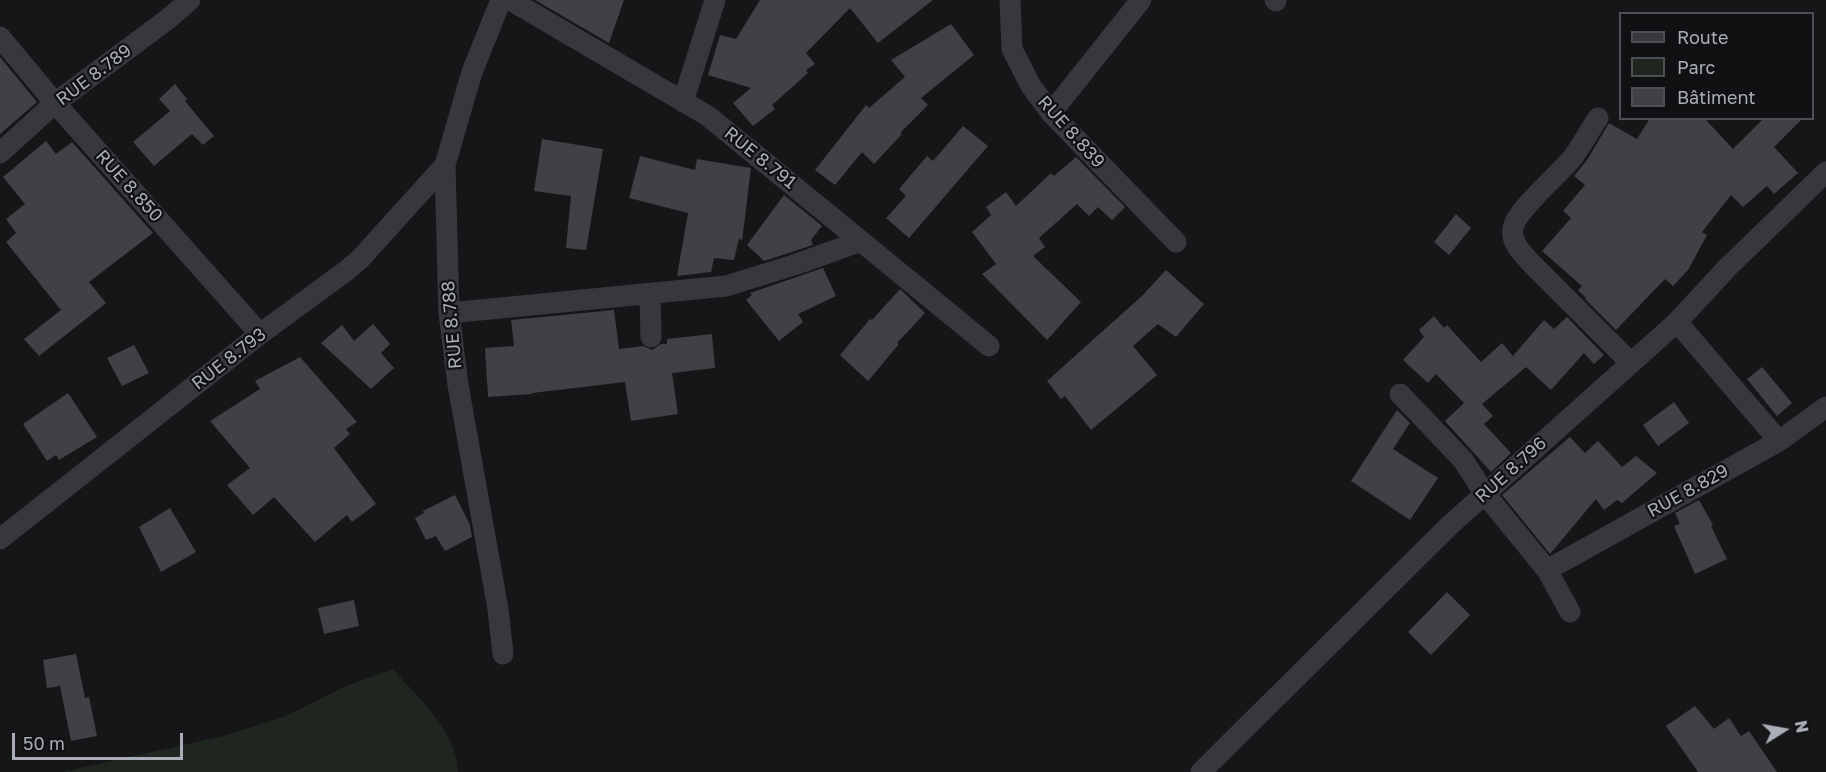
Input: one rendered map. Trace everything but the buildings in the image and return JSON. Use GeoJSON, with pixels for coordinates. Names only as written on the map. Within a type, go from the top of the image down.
{"type":"FeatureCollection","features":[{"type":"Feature","properties":{"kind":"street","name":"RUE 8.789"},"geometry":{"type":"LineString","coordinates":[[0,153],[55,103],[190,0]]}},
{"type":"Feature","properties":{"kind":"street","name":"RUE 8.788"},"geometry":{"type":"LineString","coordinates":[[501,0],[472,72],[445,165],[449,313],[458,385],[498,609],[503,654]]}},
{"type":"Feature","properties":{"kind":"street","name":"RUE 8.791"},"geometry":{"type":"LineString","coordinates":[[510,0],[708,116],[989,346]]}},
{"type":"Feature","properties":{"kind":"street"},"geometry":{"type":"LineString","coordinates":[[683,102],[715,0]]}},
{"type":"Feature","properties":{"kind":"street","name":"RUE 8.839"},"geometry":{"type":"LineString","coordinates":[[1010,0],[1012,49],[1030,86],[1051,113],[1176,242]]}},
{"type":"Feature","properties":{"kind":"street"},"geometry":{"type":"LineString","coordinates":[[1051,113],[1141,0]]}},
{"type":"Feature","properties":{"kind":"street","name":"RUE 8.850"},"geometry":{"type":"LineString","coordinates":[[0,37],[55,103],[260,334]]}},
{"type":"Feature","properties":{"kind":"street"},"geometry":{"type":"LineString","coordinates":[[1598,118],[1572,158],[1519,216],[1513,228],[1514,239],[1519,250],[1532,264],[1631,363]]}},
{"type":"Feature","properties":{"kind":"street","name":"RUE 8.793"},"geometry":{"type":"LineString","coordinates":[[0,539],[260,334],[346,271],[361,258],[445,165]]}},
{"type":"Feature","properties":{"kind":"street","name":"RUE 8.796"},"geometry":{"type":"LineString","coordinates":[[1201,772],[1450,525],[1677,322],[1727,268],[1826,172]]}},
{"type":"Feature","properties":{"kind":"street"},"geometry":{"type":"LineString","coordinates":[[449,313],[726,286],[861,241]]}},
{"type":"Feature","properties":{"kind":"street"},"geometry":{"type":"LineString","coordinates":[[650,294],[651,337]]}},
{"type":"Feature","properties":{"kind":"street"},"geometry":{"type":"LineString","coordinates":[[1677,322],[1779,441]]}},
{"type":"Feature","properties":{"kind":"street"},"geometry":{"type":"LineString","coordinates":[[1400,394],[1463,460],[1485,494],[1547,570],[1570,612]]}},
{"type":"Feature","properties":{"kind":"street","name":"RUE 8.829"},"geometry":{"type":"LineString","coordinates":[[1547,570],[1779,441],[1826,407]]}},
{"type":"Feature","properties":{"kind":"green space"},"geometry":{"type":"Polygon","coordinates":[[[393,669],[444,729],[456,757],[458,772],[63,772],[227,735],[286,716],[346,686],[393,669]]]}}]}
